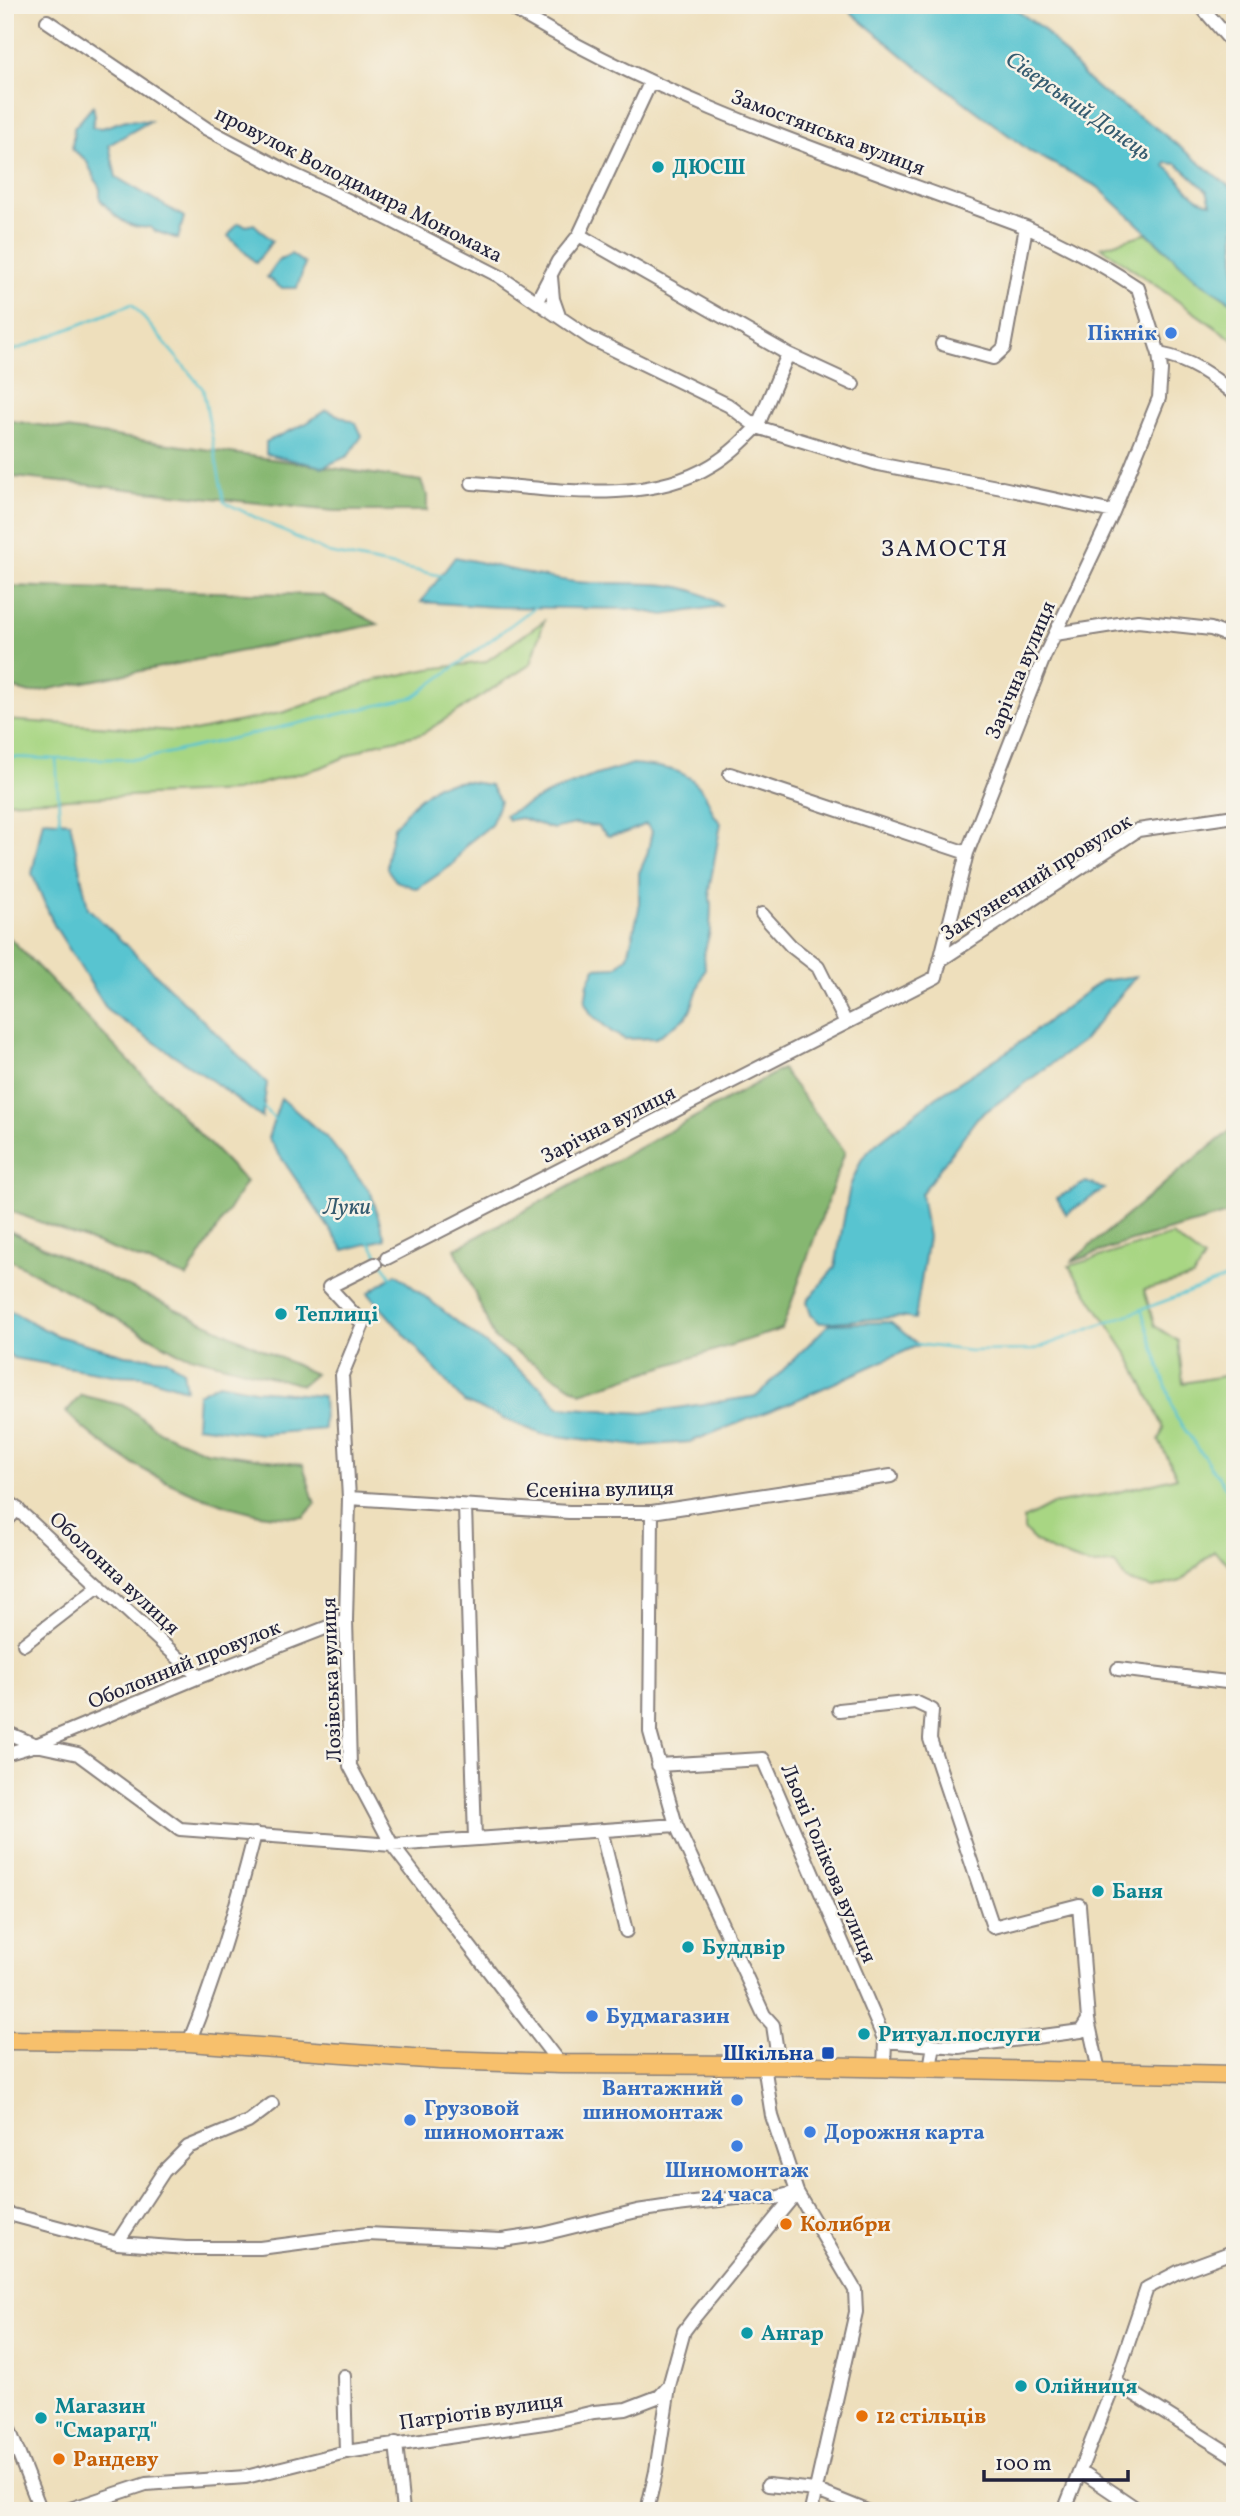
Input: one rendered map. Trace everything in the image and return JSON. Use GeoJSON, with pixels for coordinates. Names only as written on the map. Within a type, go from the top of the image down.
{"type":"FeatureCollection","features":[{"type":"Feature","properties":{"kind":"highway"},"geometry":{"type":"LineString","coordinates":[[5,2040],[189,2042],[440,2060],[560,2064],[772,2065],[1235,2075]]}},
{"type":"Feature","properties":{"kind":"street","name":"Замостянська вулиця"},"geometry":{"type":"LineString","coordinates":[[507,5],[545,29],[650,83],[732,117],[1026,227],[1070,247],[1139,288]]}},
{"type":"Feature","properties":{"kind":"street"},"geometry":{"type":"LineString","coordinates":[[1200,5],[1235,46]]}},
{"type":"Feature","properties":{"kind":"street","name":"провулок Володимира Мономаха"},"geometry":{"type":"LineString","coordinates":[[47,21],[207,129],[515,286],[590,338],[728,405],[757,427]]}},
{"type":"Feature","properties":{"kind":"street"},"geometry":{"type":"LineString","coordinates":[[537,301],[558,261],[579,235],[650,83]]}},
{"type":"Feature","properties":{"kind":"street"},"geometry":{"type":"LineString","coordinates":[[943,344],[993,358],[1004,348],[1026,227]]}},
{"type":"Feature","properties":{"kind":"street"},"geometry":{"type":"LineString","coordinates":[[579,235],[788,354],[853,384]]}},
{"type":"Feature","properties":{"kind":"street"},"geometry":{"type":"LineString","coordinates":[[551,277],[553,299],[559,316]]}},
{"type":"Feature","properties":{"kind":"street","name":"провулок Володимира Мономаха"},"geometry":{"type":"LineString","coordinates":[[515,286],[535,286],[551,277]]}},
{"type":"Feature","properties":{"kind":"street","name":"Зарічна вулиця"},"geometry":{"type":"LineString","coordinates":[[329,1287],[936,977],[967,853],[1055,634],[1113,512],[1159,398],[1159,355],[1139,288]]}},
{"type":"Feature","properties":{"kind":"street"},"geometry":{"type":"LineString","coordinates":[[472,483],[608,492],[673,483],[709,467],[732,452],[757,427],[788,354]]}},
{"type":"Feature","properties":{"kind":"street"},"geometry":{"type":"LineString","coordinates":[[1159,355],[1188,361],[1206,371],[1235,395]]}},
{"type":"Feature","properties":{"kind":"street"},"geometry":{"type":"LineString","coordinates":[[757,427],[878,464],[1113,512]]}},
{"type":"Feature","properties":{"kind":"street"},"geometry":{"type":"LineString","coordinates":[[1055,634],[1138,621],[1211,629],[1235,638]]}},
{"type":"Feature","properties":{"kind":"street"},"geometry":{"type":"LineString","coordinates":[[730,774],[967,853]]}},
{"type":"Feature","properties":{"kind":"street","name":"Закузнечний провулок"},"geometry":{"type":"LineString","coordinates":[[942,959],[1138,830],[1235,816]]}},
{"type":"Feature","properties":{"kind":"street"},"geometry":{"type":"LineString","coordinates":[[762,914],[791,946],[818,967],[846,1023]]}},
{"type":"Feature","properties":{"kind":"street","name":"Лозівська вулиця"},"geometry":{"type":"LineString","coordinates":[[329,1287],[363,1324],[342,1375],[349,1498],[346,1620],[350,1766],[392,1845],[560,2064]]}},
{"type":"Feature","properties":{"kind":"street","name":"Єсеніна вулиця"},"geometry":{"type":"LineString","coordinates":[[349,1498],[569,1512],[652,1512],[891,1476]]}},
{"type":"Feature","properties":{"kind":"street","name":"Оболонна вулиця"},"geometry":{"type":"LineString","coordinates":[[5,1498],[199,1677]]}},
{"type":"Feature","properties":{"kind":"street"},"geometry":{"type":"LineString","coordinates":[[465,1506],[475,1839]]}},
{"type":"Feature","properties":{"kind":"street"},"geometry":{"type":"LineString","coordinates":[[5,1522],[18,1509]]}},
{"type":"Feature","properties":{"kind":"street"},"geometry":{"type":"LineString","coordinates":[[652,1512],[650,1732],[658,1765],[676,1825],[764,2015],[773,2025],[772,2116],[797,2192],[855,2290],[856,2312],[811,2511]]}},
{"type":"Feature","properties":{"kind":"street"},"geometry":{"type":"LineString","coordinates":[[24,1644],[100,1585]]}},
{"type":"Feature","properties":{"kind":"street","name":"Оболонний провулок"},"geometry":{"type":"LineString","coordinates":[[5,1754],[36,1745],[199,1677],[346,1620]]}},
{"type":"Feature","properties":{"kind":"street"},"geometry":{"type":"LineString","coordinates":[[1118,1669],[1235,1683]]}},
{"type":"Feature","properties":{"kind":"street"},"geometry":{"type":"LineString","coordinates":[[839,1710],[915,1702],[932,1710],[930,1739],[993,1927],[1079,1905],[1088,2020],[1099,2071]]}},
{"type":"Feature","properties":{"kind":"street"},"geometry":{"type":"LineString","coordinates":[[5,1732],[36,1745],[78,1754],[180,1829],[392,1845],[676,1825]]}},
{"type":"Feature","properties":{"kind":"street","name":"Льоні Голікова вулиця"},"geometry":{"type":"LineString","coordinates":[[658,1765],[764,1759],[885,2041],[884,2067]]}},
{"type":"Feature","properties":{"kind":"street"},"geometry":{"type":"LineString","coordinates":[[601,1830],[626,1931]]}},
{"type":"Feature","properties":{"kind":"street"},"geometry":{"type":"LineString","coordinates":[[189,2042],[216,1975],[255,1835]]}},
{"type":"Feature","properties":{"kind":"street"},"geometry":{"type":"LineString","coordinates":[[885,2041],[960,2047],[1081,2031],[1088,2020]]}},
{"type":"Feature","properties":{"kind":"street"},"geometry":{"type":"LineString","coordinates":[[930,2068],[934,2045]]}},
{"type":"Feature","properties":{"kind":"street"},"geometry":{"type":"LineString","coordinates":[[117,2243],[164,2171],[188,2147],[248,2122],[272,2104]]}},
{"type":"Feature","properties":{"kind":"street"},"geometry":{"type":"LineString","coordinates":[[5,2213],[117,2243],[186,2248],[260,2248],[367,2234],[502,2240],[524,2238],[636,2211],[737,2198],[775,2198],[797,2192]]}},
{"type":"Feature","properties":{"kind":"street"},"geometry":{"type":"LineString","coordinates":[[647,2511],[669,2386],[684,2331],[797,2192]]}},
{"type":"Feature","properties":{"kind":"street"},"geometry":{"type":"LineString","coordinates":[[1064,2511],[1082,2471],[1147,2288],[1178,2272],[1232,2257]]}},
{"type":"Feature","properties":{"kind":"street"},"geometry":{"type":"LineString","coordinates":[[344,2376],[346,2452]]}},
{"type":"Feature","properties":{"kind":"street"},"geometry":{"type":"LineString","coordinates":[[1115,2382],[1235,2457]]}},
{"type":"Feature","properties":{"kind":"street","name":"Патріотів вулиця"},"geometry":{"type":"LineString","coordinates":[[64,2511],[146,2484],[246,2477],[346,2452],[396,2443],[626,2409],[660,2396],[669,2386]]}},
{"type":"Feature","properties":{"kind":"street"},"geometry":{"type":"LineString","coordinates":[[5,2419],[41,2511]]}},
{"type":"Feature","properties":{"kind":"street"},"geometry":{"type":"LineString","coordinates":[[396,2443],[403,2511]]}},
{"type":"Feature","properties":{"kind":"street"},"geometry":{"type":"LineString","coordinates":[[1082,2471],[1140,2511]]}},
{"type":"Feature","properties":{"kind":"street"},"geometry":{"type":"LineString","coordinates":[[768,2485],[815,2490],[867,2511]]}},
{"type":"Feature","properties":{"kind":"green space"},"geometry":{"type":"Polygon","coordinates":[[[1147,233],[1199,281],[1235,304],[1235,341],[1101,247],[1147,233]]]}},
{"type":"Feature","properties":{"kind":"green space"},"geometry":{"type":"Polygon","coordinates":[[[5,420],[421,481],[427,495],[427,511],[334,511],[5,476],[5,420]]]}},
{"type":"Feature","properties":{"kind":"green space"},"geometry":{"type":"Polygon","coordinates":[[[5,586],[322,595],[378,624],[30,693],[5,686],[5,586]]]}},
{"type":"Feature","properties":{"kind":"green space"},"geometry":{"type":"Polygon","coordinates":[[[544,621],[531,664],[422,734],[375,744],[322,767],[235,791],[5,802],[5,720],[190,732],[285,712],[376,680],[429,669],[485,662],[544,621]]]}},
{"type":"Feature","properties":{"kind":"green space"},"geometry":{"type":"Polygon","coordinates":[[[5,933],[246,1182],[187,1277],[5,1209],[5,933]]]}},
{"type":"Feature","properties":{"kind":"green space"},"geometry":{"type":"Polygon","coordinates":[[[782,1069],[845,1152],[782,1329],[581,1393],[495,1339],[455,1249],[782,1069]]]}},
{"type":"Feature","properties":{"kind":"green space"},"geometry":{"type":"Polygon","coordinates":[[[1235,1127],[1235,1212],[1128,1242],[1071,1262],[1182,1169],[1235,1127]]]}},
{"type":"Feature","properties":{"kind":"green space"},"geometry":{"type":"Polygon","coordinates":[[[5,1229],[315,1374],[302,1385],[179,1353],[5,1257],[5,1229]]]}},
{"type":"Feature","properties":{"kind":"green space"},"geometry":{"type":"Polygon","coordinates":[[[1172,1235],[1204,1259],[1193,1277],[1144,1290],[1155,1326],[1178,1341],[1183,1383],[1235,1374],[1235,1569],[1214,1551],[1181,1581],[1153,1588],[1127,1581],[1115,1564],[1090,1565],[1054,1552],[1035,1541],[1024,1530],[1024,1519],[1053,1504],[1114,1493],[1177,1477],[1159,1441],[1164,1428],[1130,1358],[1069,1266],[1172,1235]]]}},
{"type":"Feature","properties":{"kind":"green space"},"geometry":{"type":"Polygon","coordinates":[[[81,1395],[126,1406],[160,1432],[205,1451],[303,1465],[315,1504],[304,1517],[267,1515],[229,1506],[178,1487],[107,1447],[66,1412],[81,1395]]]}},
{"type":"Feature","properties":{"kind":"water","name":"Сіверський Донець"},"geometry":{"type":"Polygon","coordinates":[[[842,5],[1009,5],[1043,29],[1102,92],[1151,124],[1235,191],[1235,304],[1199,281],[1098,187],[1031,152],[908,60],[842,5]],[[1166,163],[1165,166],[1197,198],[1211,203],[1207,191],[1177,164],[1166,163]]]}},
{"type":"Feature","properties":{"kind":"water"},"geometry":{"type":"Polygon","coordinates":[[[93,106],[95,116],[92,127],[102,128],[126,120],[150,121],[109,145],[116,177],[184,217],[178,239],[150,227],[128,224],[100,199],[100,189],[86,160],[72,149],[74,128],[93,106]]]}},
{"type":"Feature","properties":{"kind":"water"},"geometry":{"type":"Polygon","coordinates":[[[238,223],[247,226],[254,224],[272,241],[256,263],[228,236],[238,223]]]}},
{"type":"Feature","properties":{"kind":"water"},"geometry":{"type":"Polygon","coordinates":[[[291,254],[305,264],[297,288],[281,288],[267,277],[278,261],[291,254]]]}},
{"type":"Feature","properties":{"kind":"water"},"geometry":{"type":"Polygon","coordinates":[[[326,410],[356,423],[362,436],[348,456],[323,467],[266,454],[266,442],[305,424],[326,410]]]}},
{"type":"Feature","properties":{"kind":"water"},"geometry":{"type":"Polygon","coordinates":[[[455,557],[576,582],[652,584],[689,589],[721,606],[664,615],[632,609],[497,607],[421,602],[455,557]]]}},
{"type":"Feature","properties":{"kind":"water"},"geometry":{"type":"Polygon","coordinates":[[[633,764],[666,768],[694,781],[721,823],[709,890],[710,931],[704,954],[705,968],[691,1009],[685,1018],[656,1038],[625,1039],[613,1033],[591,1014],[585,1003],[588,983],[595,968],[616,967],[628,956],[639,909],[639,873],[647,855],[652,831],[646,824],[625,833],[608,836],[597,826],[575,824],[553,829],[521,818],[509,820],[505,815],[550,793],[633,764]]]}},
{"type":"Feature","properties":{"kind":"water"},"geometry":{"type":"Polygon","coordinates":[[[464,781],[490,785],[500,801],[491,825],[467,844],[452,865],[417,889],[396,881],[387,869],[394,827],[413,804],[437,785],[464,781]]]}},
{"type":"Feature","properties":{"kind":"water"},"geometry":{"type":"Polygon","coordinates":[[[43,820],[70,822],[88,908],[267,1083],[262,1118],[214,1082],[108,1011],[54,925],[32,874],[43,820]]]}},
{"type":"Feature","properties":{"kind":"water"},"geometry":{"type":"Polygon","coordinates":[[[1136,976],[1083,1041],[977,1118],[921,1194],[928,1237],[915,1319],[899,1317],[820,1323],[811,1315],[807,1301],[835,1267],[850,1186],[862,1158],[936,1097],[1011,1049],[1101,981],[1136,976]]]}},
{"type":"Feature","properties":{"kind":"water","name":"Луки"},"geometry":{"type":"Polygon","coordinates":[[[281,1098],[328,1139],[371,1193],[385,1239],[344,1250],[268,1138],[281,1098]]]}},
{"type":"Feature","properties":{"kind":"water"},"geometry":{"type":"Polygon","coordinates":[[[1086,1182],[1104,1189],[1066,1214],[1057,1198],[1086,1182]]]}},
{"type":"Feature","properties":{"kind":"water"},"geometry":{"type":"Polygon","coordinates":[[[396,1274],[542,1388],[559,1407],[643,1413],[757,1396],[829,1324],[890,1322],[919,1345],[792,1402],[690,1442],[638,1446],[541,1434],[464,1402],[368,1293],[396,1274]]]}},
{"type":"Feature","properties":{"kind":"water"},"geometry":{"type":"Polygon","coordinates":[[[5,1308],[55,1335],[125,1355],[165,1359],[183,1370],[186,1389],[142,1376],[113,1375],[13,1358],[5,1351],[5,1308]]]}},
{"type":"Feature","properties":{"kind":"water"},"geometry":{"type":"Polygon","coordinates":[[[219,1383],[255,1390],[323,1396],[324,1429],[262,1434],[196,1426],[198,1394],[219,1383]]]}},
{"type":"Feature","properties":{"kind":"waterway"},"geometry":{"type":"LineString","coordinates":[[5,354],[132,304],[203,389],[224,502],[328,553],[443,576]]}},
{"type":"Feature","properties":{"kind":"waterway"},"geometry":{"type":"LineString","coordinates":[[57,759],[142,759],[414,697],[535,607]]}},
{"type":"Feature","properties":{"kind":"waterway"},"geometry":{"type":"LineString","coordinates":[[5,757],[56,759],[60,825]]}},
{"type":"Feature","properties":{"kind":"waterway"},"geometry":{"type":"LineString","coordinates":[[263,1106],[275,1120]]}},
{"type":"Feature","properties":{"kind":"waterway"},"geometry":{"type":"LineString","coordinates":[[369,1241],[393,1280]]}},
{"type":"Feature","properties":{"kind":"waterway"},"geometry":{"type":"LineString","coordinates":[[916,1344],[970,1351],[1033,1350],[1235,1275]]}},
{"type":"Feature","properties":{"kind":"waterway"},"geometry":{"type":"LineString","coordinates":[[1141,1309],[1176,1417],[1235,1501]]}},
{"type":"Feature","properties":{"kind":"place","name":"ДЮСШ"},"geometry":{"type":"Point","coordinates":[658,167]}},
{"type":"Feature","properties":{"kind":"place","name":"Пікнік"},"geometry":{"type":"Point","coordinates":[1171,333]}},
{"type":"Feature","properties":{"kind":"place","name":"Теплиці"},"geometry":{"type":"Point","coordinates":[281,1314]}},
{"type":"Feature","properties":{"kind":"place","name":"Баня"},"geometry":{"type":"Point","coordinates":[1098,1891]}},
{"type":"Feature","properties":{"kind":"place","name":"Буддвір"},"geometry":{"type":"Point","coordinates":[688,1947]}},
{"type":"Feature","properties":{"kind":"place","name":"Будмагазин"},"geometry":{"type":"Point","coordinates":[592,2016]}},
{"type":"Feature","properties":{"kind":"place","name":"Ритуал.послуги"},"geometry":{"type":"Point","coordinates":[864,2034]}},
{"type":"Feature","properties":{"kind":"place","name":"Шкільна"},"geometry":{"type":"Point","coordinates":[828,2053]}},
{"type":"Feature","properties":{"kind":"place","name":"Вантажний шиномонтаж"},"geometry":{"type":"Point","coordinates":[737,2100]}},
{"type":"Feature","properties":{"kind":"place","name":"Грузовой шиномонтаж"},"geometry":{"type":"Point","coordinates":[410,2120]}},
{"type":"Feature","properties":{"kind":"place","name":"Дорожня карта"},"geometry":{"type":"Point","coordinates":[810,2132]}},
{"type":"Feature","properties":{"kind":"place","name":"Шиномонтаж 24 часа"},"geometry":{"type":"Point","coordinates":[737,2146]}},
{"type":"Feature","properties":{"kind":"place","name":"Колибри"},"geometry":{"type":"Point","coordinates":[786,2224]}},
{"type":"Feature","properties":{"kind":"place","name":"Ангар"},"geometry":{"type":"Point","coordinates":[747,2333]}},
{"type":"Feature","properties":{"kind":"place","name":"Олійниця"},"geometry":{"type":"Point","coordinates":[1021,2386]}},
{"type":"Feature","properties":{"kind":"place","name":"12 стільців"},"geometry":{"type":"Point","coordinates":[862,2416]}},
{"type":"Feature","properties":{"kind":"place","name":"Магазин \"Смарагд\""},"geometry":{"type":"Point","coordinates":[41,2418]}},
{"type":"Feature","properties":{"kind":"place","name":"Рандеву"},"geometry":{"type":"Point","coordinates":[59,2459]}},
{"type":"Feature","properties":{"kind":"district","name":"ЗАМОСТЯ"},"geometry":{"type":"Point","coordinates":[945,548]}}]}
